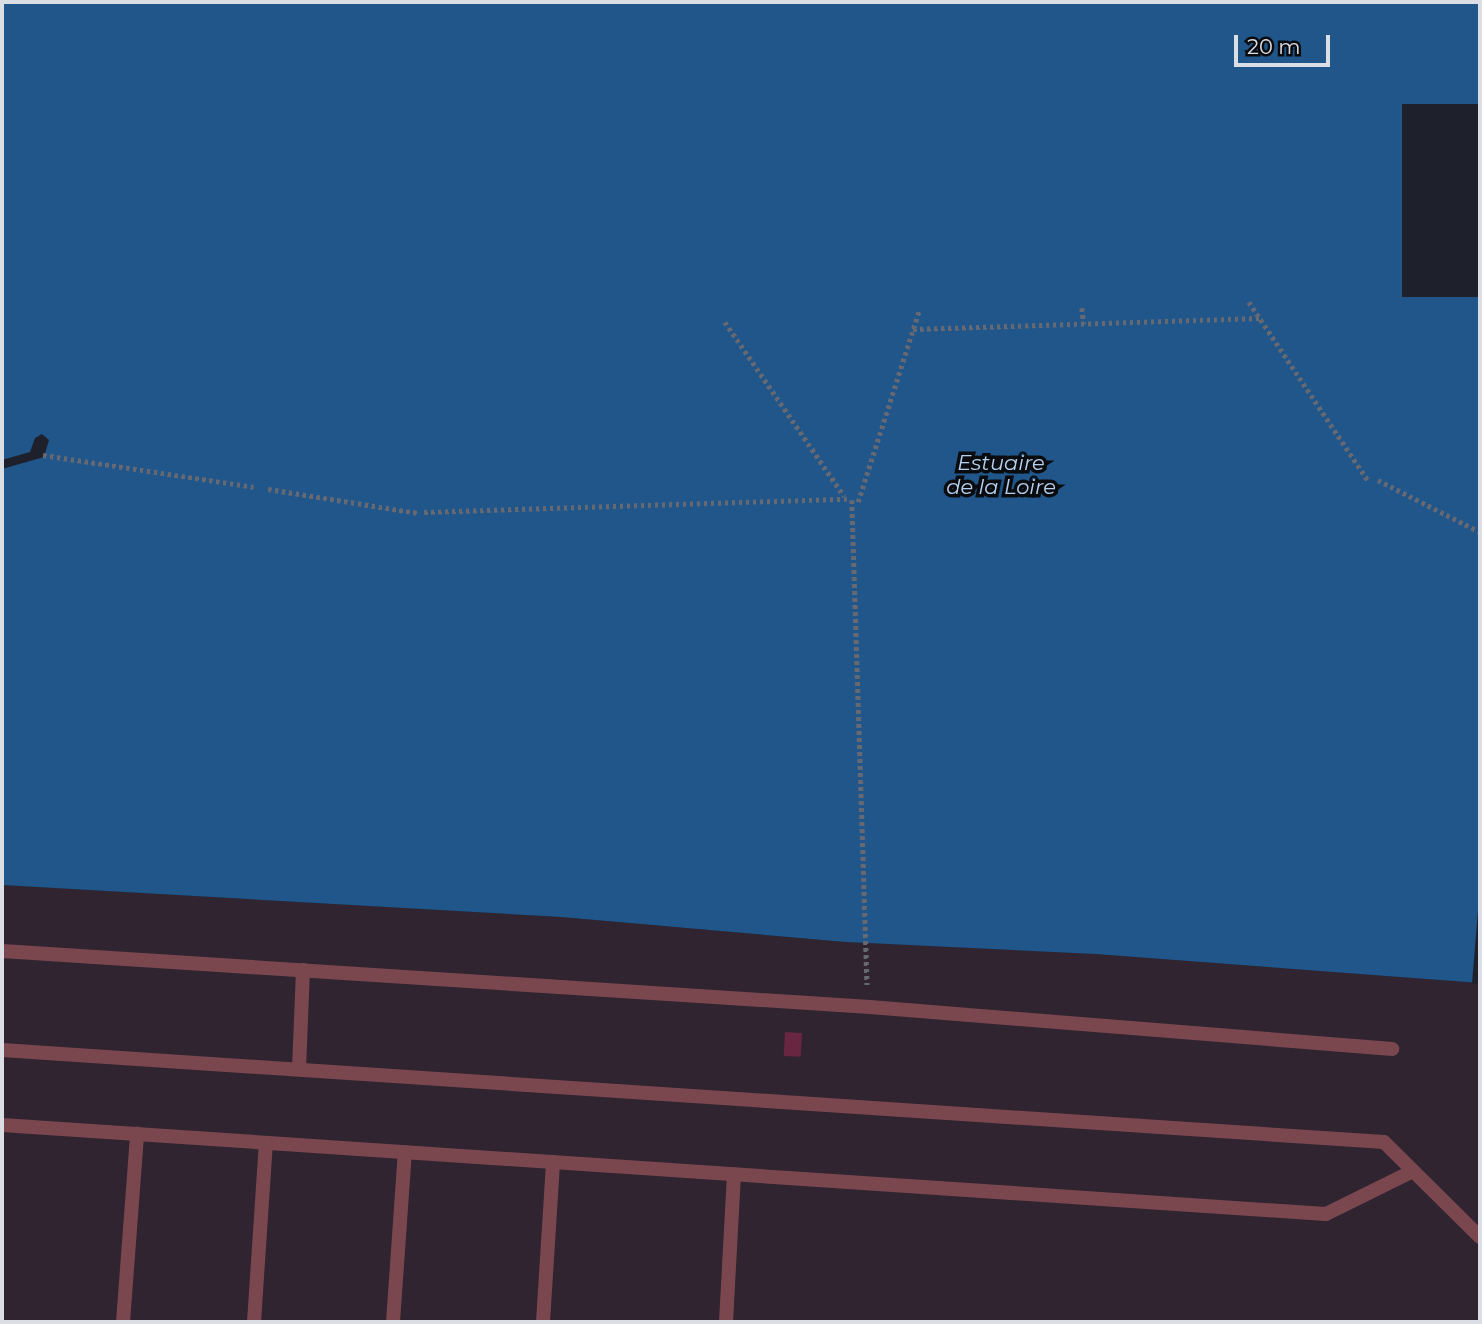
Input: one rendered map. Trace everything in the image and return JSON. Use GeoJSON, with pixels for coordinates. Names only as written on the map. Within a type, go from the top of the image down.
{"type":"FeatureCollection","features":[{"type":"Feature","properties":{"kind":"lane"},"geometry":{"type":"LineString","coordinates":[[2,951],[870,1007],[1392,1049]]}},
{"type":"Feature","properties":{"kind":"lane"},"geometry":{"type":"LineString","coordinates":[[299,1069],[303,970]]}},
{"type":"Feature","properties":{"kind":"lane"},"geometry":{"type":"LineString","coordinates":[[2,1050],[1384,1142],[1480,1237]]}},
{"type":"Feature","properties":{"kind":"lane"},"geometry":{"type":"LineString","coordinates":[[2,1125],[1326,1214],[1413,1171]]}},
{"type":"Feature","properties":{"kind":"lane"},"geometry":{"type":"LineString","coordinates":[[123,1322],[137,1134]]}},
{"type":"Feature","properties":{"kind":"lane"},"geometry":{"type":"LineString","coordinates":[[254,1322],[266,1143]]}},
{"type":"Feature","properties":{"kind":"lane"},"geometry":{"type":"LineString","coordinates":[[393,1322],[405,1152]]}},
{"type":"Feature","properties":{"kind":"lane"},"geometry":{"type":"LineString","coordinates":[[543,1322],[553,1162]]}},
{"type":"Feature","properties":{"kind":"lane"},"geometry":{"type":"LineString","coordinates":[[726,1322],[734,1174]]}},
{"type":"Feature","properties":{"kind":"path"},"geometry":{"type":"LineString","coordinates":[[1249,302],[1370,482]]}},
{"type":"Feature","properties":{"kind":"path"},"geometry":{"type":"LineString","coordinates":[[1083,308],[1083,324]]}},
{"type":"Feature","properties":{"kind":"path"},"geometry":{"type":"LineString","coordinates":[[858,502],[919,311]]}},
{"type":"Feature","properties":{"kind":"path"},"geometry":{"type":"LineString","coordinates":[[913,329],[1260,318]]}},
{"type":"Feature","properties":{"kind":"path"},"geometry":{"type":"LineString","coordinates":[[726,321],[847,498],[867,986]]}},
{"type":"Feature","properties":{"kind":"path"},"geometry":{"type":"LineString","coordinates":[[43,455],[254,487]]}},
{"type":"Feature","properties":{"kind":"path"},"geometry":{"type":"LineString","coordinates":[[1378,480],[1480,532]]}},
{"type":"Feature","properties":{"kind":"path"},"geometry":{"type":"LineString","coordinates":[[268,489],[421,513],[847,498]]}},
{"type":"Feature","properties":{"kind":"shaded area"},"geometry":{"type":"Polygon","coordinates":[[[2,885],[561,917],[846,942],[1095,954],[1480,983],[1480,1322],[2,1322],[2,885]]]}},
{"type":"Feature","properties":{"kind":"water","name":"Estuaire de la Loire"},"geometry":{"type":"Polygon","coordinates":[[[2,2],[1480,2],[1480,983],[1095,954],[846,942],[561,917],[2,885],[2,2]]]}},
{"type":"Feature","properties":{"kind":"pier"},"geometry":{"type":"Polygon","coordinates":[[[1402,104],[1480,104],[1480,297],[1402,297],[1402,104]]]}},
{"type":"Feature","properties":{"kind":"pier"},"geometry":{"type":"Polygon","coordinates":[[[42,434],[49,440],[44,457],[2,469],[2,460],[30,452],[35,438],[42,434]]]}},
{"type":"Feature","properties":{"kind":"pier"},"geometry":{"type":"Polygon","coordinates":[[[1480,886],[1480,983],[1472,984],[1479,897],[1480,886]]]}},
{"type":"Feature","properties":{"kind":"building"},"geometry":{"type":"Polygon","coordinates":[[[785,1032],[802,1033],[801,1057],[784,1056],[785,1032]]]}}]}
